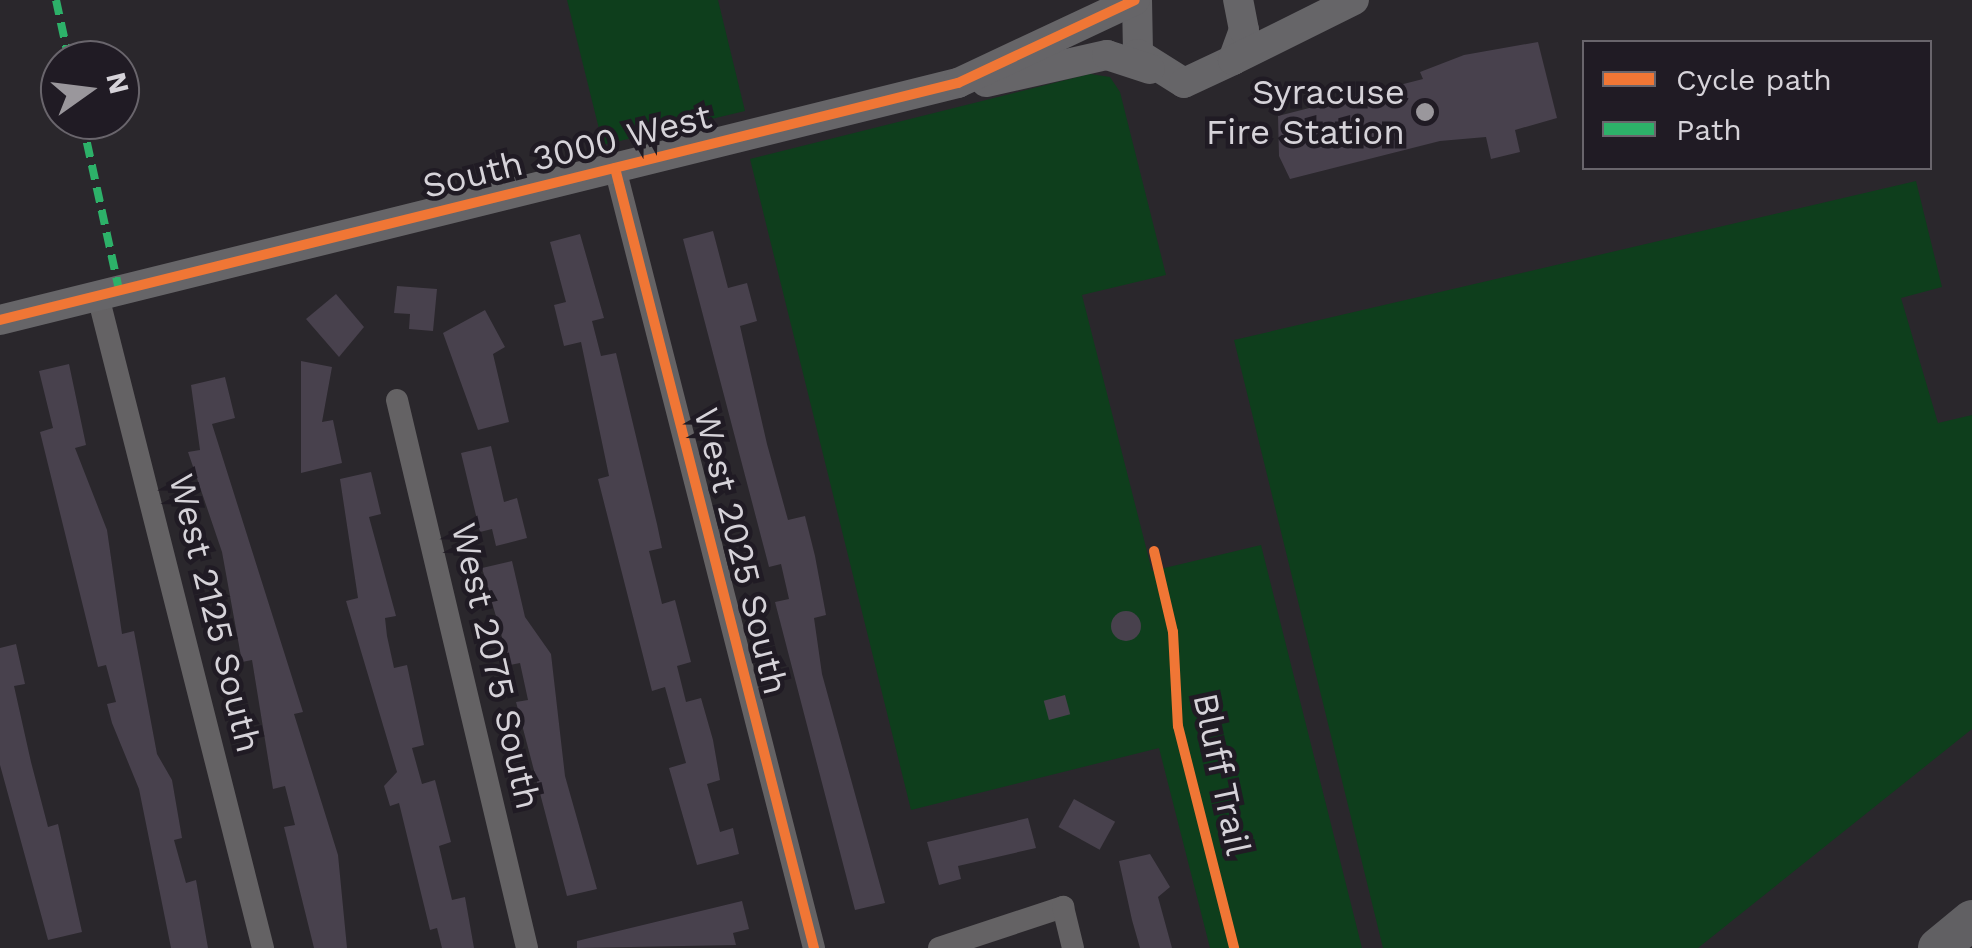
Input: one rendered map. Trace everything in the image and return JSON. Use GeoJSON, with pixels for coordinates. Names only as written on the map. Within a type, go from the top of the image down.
{"type":"FeatureCollection","features":[{"type":"Feature","properties":{"kind":"highway"},"geometry":{"type":"LineString","coordinates":[[1938,948],[1972,920]]}},
{"type":"Feature","properties":{"kind":"street"},"geometry":{"type":"LineString","coordinates":[[1136,0],[1132,36],[1150,68]]}},
{"type":"Feature","properties":{"kind":"street","name":"South 3000 West"},"geometry":{"type":"LineString","coordinates":[[958,83],[1136,0]]}},
{"type":"Feature","properties":{"kind":"street"},"geometry":{"type":"LineString","coordinates":[[1233,60],[1244,30],[1238,0]]}},
{"type":"Feature","properties":{"kind":"street"},"geometry":{"type":"LineString","coordinates":[[1233,60],[1354,0]]}},
{"type":"Feature","properties":{"kind":"street","name":"South 3000 West"},"geometry":{"type":"LineString","coordinates":[[0,320],[958,83],[1107,55],[1202,81],[1233,60]]}},
{"type":"Feature","properties":{"kind":"street","name":"West 2025 South"},"geometry":{"type":"LineString","coordinates":[[614,168],[814,948]]}},
{"type":"Feature","properties":{"kind":"street","name":"West 2125 South"},"geometry":{"type":"LineString","coordinates":[[98,296],[264,948]]}},
{"type":"Feature","properties":{"kind":"street","name":"West 2075 South"},"geometry":{"type":"LineString","coordinates":[[398,400],[527,948]]}},
{"type":"Feature","properties":{"kind":"street"},"geometry":{"type":"LineString","coordinates":[[939,948],[1063,907],[1073,948]]}},
{"type":"Feature","properties":{"kind":"green space"},"geometry":{"type":"Polygon","coordinates":[[[567,0],[718,0],[745,111],[603,145],[567,0]]]}},
{"type":"Feature","properties":{"kind":"green space"},"geometry":{"type":"Polygon","coordinates":[[[1090,74],[1110,77],[1120,92],[1166,275],[1082,295],[1152,571],[1261,545],[1362,948],[1210,948],[1159,748],[911,810],[750,159],[1090,74]]]}},
{"type":"Feature","properties":{"kind":"green space"},"geometry":{"type":"Polygon","coordinates":[[[1916,181],[1942,287],[1901,298],[1938,423],[1972,415],[1972,729],[1698,948],[1383,948],[1234,340],[1916,181]]]}},
{"type":"Feature","properties":{"kind":"building","name":"Syracuse Fire Station"},"geometry":{"type":"Polygon","coordinates":[[[1538,42],[1557,118],[1515,130],[1520,152],[1491,159],[1486,137],[1440,141],[1290,179],[1279,156],[1278,116],[1423,79],[1420,72],[1464,55],[1538,42]]]}},
{"type":"Feature","properties":{"kind":"building"},"geometry":{"type":"Polygon","coordinates":[[[713,231],[728,288],[747,283],[757,321],[740,326],[767,444],[788,520],[805,516],[815,556],[826,615],[814,618],[822,674],[885,903],[855,910],[775,602],[789,599],[781,564],[769,567],[683,239],[713,231]]]}},
{"type":"Feature","properties":{"kind":"building"},"geometry":{"type":"Polygon","coordinates":[[[580,234],[604,318],[592,321],[601,356],[616,353],[657,524],[662,548],[649,551],[662,604],[675,600],[691,662],[677,666],[686,702],[701,698],[713,740],[720,780],[707,784],[720,832],[733,828],[739,854],[697,865],[669,768],[686,763],[665,687],[652,691],[598,479],[609,476],[581,342],[564,346],[554,305],[566,302],[550,242],[580,234]]]}},
{"type":"Feature","properties":{"kind":"building"},"geometry":{"type":"Polygon","coordinates":[[[397,286],[437,289],[433,331],[409,329],[410,314],[394,313],[397,286]]]}},
{"type":"Feature","properties":{"kind":"building"},"geometry":{"type":"Polygon","coordinates":[[[336,294],[364,327],[339,357],[306,319],[336,294]]]}},
{"type":"Feature","properties":{"kind":"building"},"geometry":{"type":"Polygon","coordinates":[[[485,310],[505,347],[493,354],[509,422],[478,430],[443,333],[485,310]]]}},
{"type":"Feature","properties":{"kind":"building"},"geometry":{"type":"Polygon","coordinates":[[[301,361],[332,367],[322,422],[333,420],[342,463],[301,473],[301,361]]]}},
{"type":"Feature","properties":{"kind":"building"},"geometry":{"type":"Polygon","coordinates":[[[69,364],[86,445],[75,448],[107,530],[122,634],[134,631],[157,754],[172,780],[182,838],[174,840],[186,883],[196,880],[208,948],[171,948],[139,789],[112,723],[107,704],[116,702],[106,665],[98,667],[40,432],[53,428],[39,371],[69,364]]]}},
{"type":"Feature","properties":{"kind":"building"},"geometry":{"type":"Polygon","coordinates":[[[225,377],[235,418],[212,424],[303,712],[294,714],[338,855],[347,948],[314,948],[284,827],[295,825],[285,786],[273,789],[252,660],[242,662],[222,552],[188,452],[200,450],[191,385],[225,377]]]}},
{"type":"Feature","properties":{"kind":"building"},"geometry":{"type":"Polygon","coordinates":[[[491,446],[504,502],[517,498],[527,538],[496,546],[492,529],[480,532],[461,453],[491,446]]]}},
{"type":"Feature","properties":{"kind":"building"},"geometry":{"type":"Polygon","coordinates":[[[371,472],[381,514],[369,517],[396,616],[385,618],[387,636],[394,668],[407,665],[424,745],[412,748],[422,784],[435,780],[451,842],[439,846],[452,900],[465,897],[474,948],[442,948],[437,928],[430,930],[399,803],[390,806],[384,786],[397,772],[346,601],[358,598],[340,479],[371,472]]]}},
{"type":"Feature","properties":{"kind":"building"},"geometry":{"type":"Polygon","coordinates":[[[512,561],[525,617],[551,654],[565,776],[597,889],[567,896],[516,702],[528,700],[520,663],[510,665],[482,568],[512,561]]]}},
{"type":"Feature","properties":{"kind":"building"},"geometry":{"type":"Polygon","coordinates":[[[1126,611],[1137,615],[1141,626],[1137,637],[1126,641],[1115,637],[1111,626],[1115,615],[1126,611]]]}},
{"type":"Feature","properties":{"kind":"building"},"geometry":{"type":"Polygon","coordinates":[[[16,644],[25,684],[14,686],[31,762],[48,827],[58,824],[82,932],[48,940],[0,765],[0,648],[16,644]]]}},
{"type":"Feature","properties":{"kind":"building"},"geometry":{"type":"Polygon","coordinates":[[[1065,695],[1070,714],[1049,720],[1044,701],[1065,695]]]}},
{"type":"Feature","properties":{"kind":"building"},"geometry":{"type":"Polygon","coordinates":[[[1074,799],[1115,822],[1100,850],[1058,827],[1074,799]]]}},
{"type":"Feature","properties":{"kind":"building"},"geometry":{"type":"Polygon","coordinates":[[[1028,818],[1036,848],[958,866],[961,879],[939,885],[927,842],[1028,818]]]}},
{"type":"Feature","properties":{"kind":"building"},"geometry":{"type":"Polygon","coordinates":[[[1150,854],[1170,887],[1158,897],[1172,948],[1140,948],[1132,920],[1119,861],[1150,854]]]}},
{"type":"Feature","properties":{"kind":"building"},"geometry":{"type":"Polygon","coordinates":[[[742,901],[749,929],[733,933],[736,945],[577,948],[577,941],[742,901]]]}},
{"type":"Feature","properties":{"kind":"marked path"},"geometry":{"type":"LineString","coordinates":[[56,0],[65,40]]}},
{"type":"Feature","properties":{"kind":"marked path"},"geometry":{"type":"LineString","coordinates":[[86,140],[119,290]]}},
{"type":"Feature","properties":{"kind":"cycle path"},"geometry":{"type":"LineString","coordinates":[[0,320],[958,83],[1135,0]]}},
{"type":"Feature","properties":{"kind":"cycle path"},"geometry":{"type":"LineString","coordinates":[[615,168],[814,948]]}},
{"type":"Feature","properties":{"kind":"cycle path","name":"Bluff Trail"},"geometry":{"type":"LineString","coordinates":[[1154,551],[1173,632],[1178,726],[1234,948]]}},
{"type":"Feature","properties":{"kind":"place","name":"Syracuse Fire Station"},"geometry":{"type":"Point","coordinates":[1425,112]}}]}
